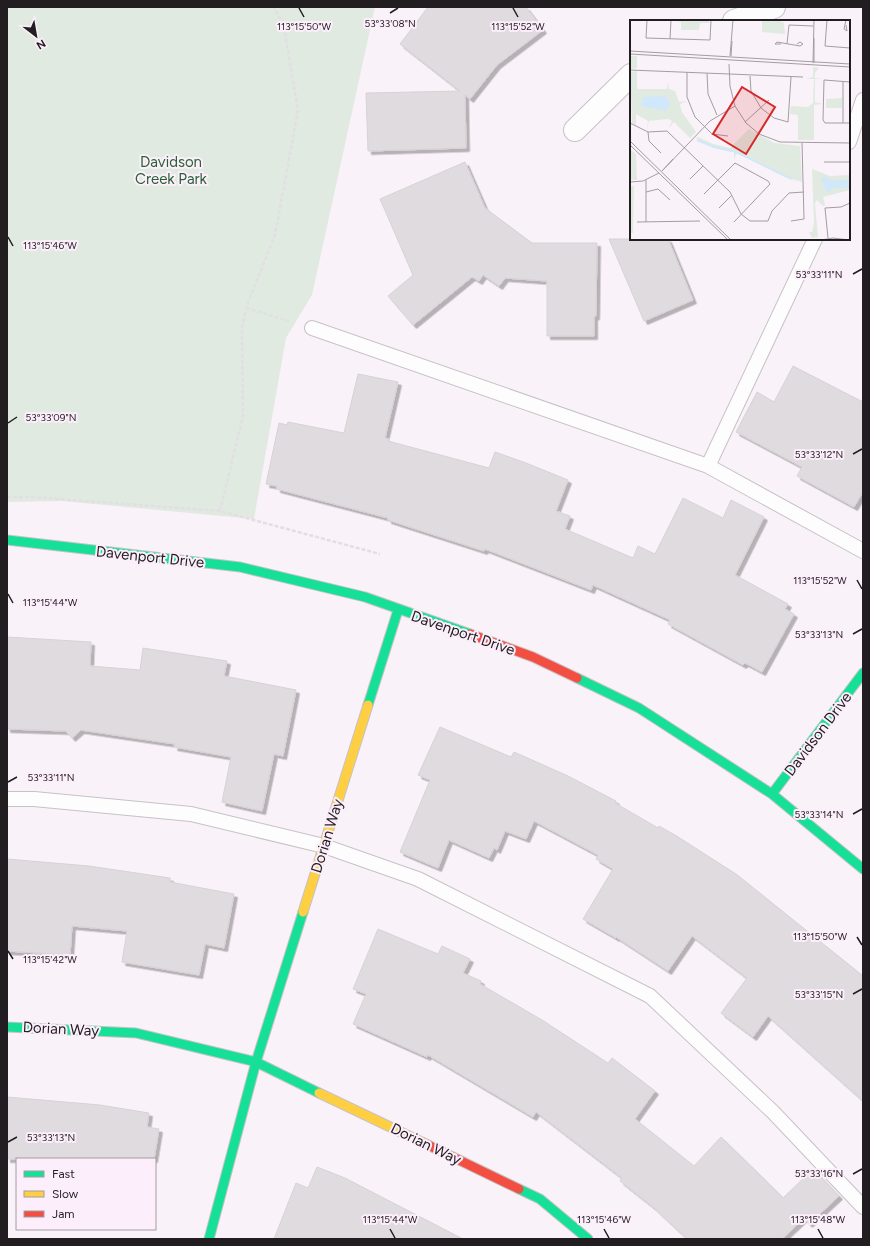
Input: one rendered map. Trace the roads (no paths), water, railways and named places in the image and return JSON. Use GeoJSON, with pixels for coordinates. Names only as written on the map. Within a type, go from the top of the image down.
{"type":"FeatureCollection","features":[{"type":"Feature","properties":{"kind":"street"},"geometry":{"type":"LineString","coordinates":[[737,20],[774,7]]}},
{"type":"Feature","properties":{"kind":"street"},"geometry":{"type":"LineString","coordinates":[[575,130],[630,76]]}},
{"type":"Feature","properties":{"kind":"street","name":"Davenport Drive"},"geometry":{"type":"LineString","coordinates":[[7,540],[240,567],[329,587],[365,597],[533,658],[639,708],[772,794],[863,869]]}},
{"type":"Feature","properties":{"kind":"street","name":"Dorian Way"},"geometry":{"type":"LineString","coordinates":[[209,1239],[256,1062],[398,610]]}},
{"type":"Feature","properties":{"kind":"street","name":"Davidson Drive"},"geometry":{"type":"LineString","coordinates":[[772,794],[863,673]]}},
{"type":"Feature","properties":{"kind":"street","name":"Dorian Way"},"geometry":{"type":"LineString","coordinates":[[7,1027],[136,1033],[256,1062],[540,1199],[588,1239]]}},
{"type":"Feature","properties":{"kind":"lane"},"geometry":{"type":"LineString","coordinates":[[850,139],[863,100]]}},
{"type":"Feature","properties":{"kind":"lane"},"geometry":{"type":"LineString","coordinates":[[708,466],[815,240]]}},
{"type":"Feature","properties":{"kind":"lane"},"geometry":{"type":"LineString","coordinates":[[312,328],[708,466],[863,552]]}},
{"type":"Feature","properties":{"kind":"lane"},"geometry":{"type":"LineString","coordinates":[[7,799],[34,798],[191,814],[324,846],[418,879],[650,996],[773,1112],[863,1208]]}},
{"type":"Feature","properties":{"kind":"park label","name":"Davidson Creek Park"},"geometry":{"type":"Point","coordinates":[171,170]}}]}
